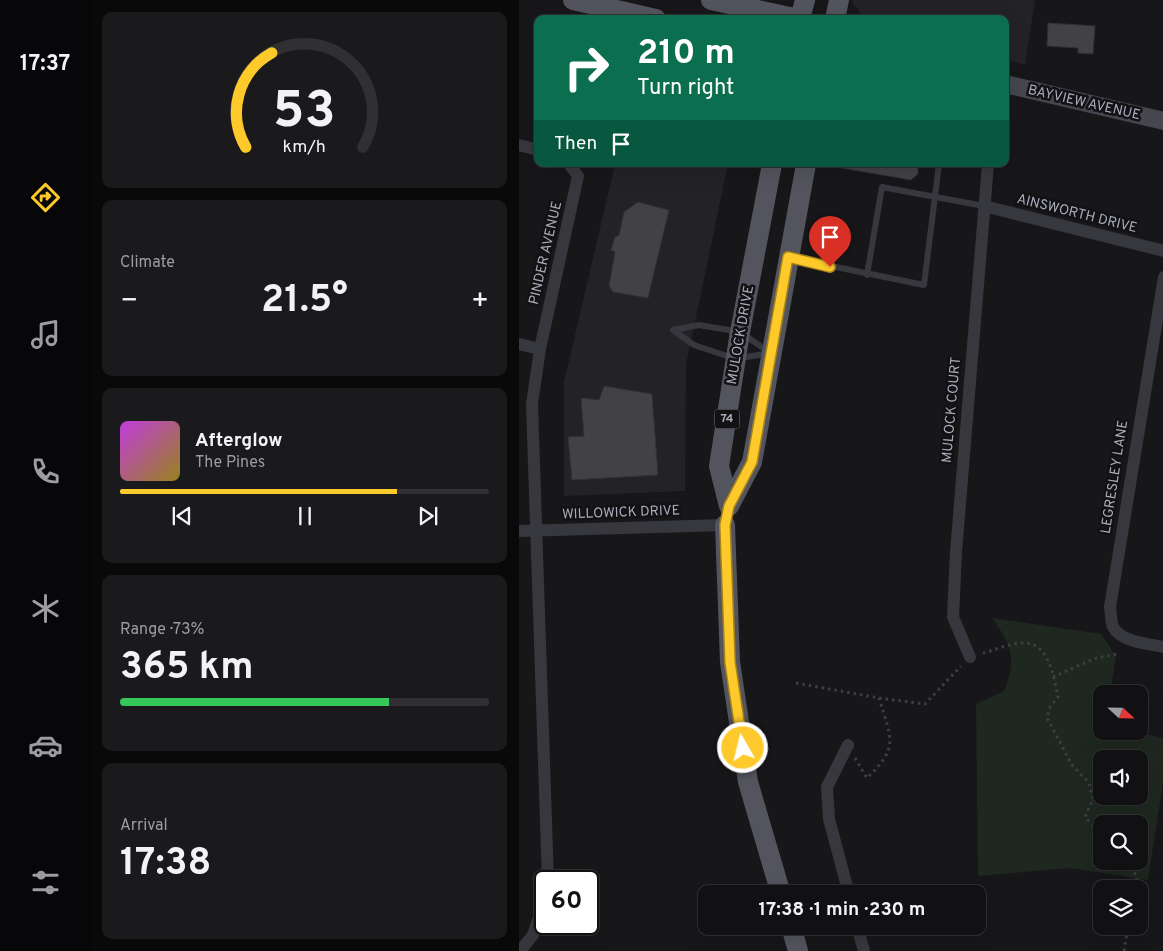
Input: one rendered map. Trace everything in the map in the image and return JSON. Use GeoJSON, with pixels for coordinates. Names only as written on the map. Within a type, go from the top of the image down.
{"type":"FeatureCollection","features":[{"type":"Feature","properties":{"kind":"main road"},"geometry":{"type":"LineString","coordinates":[[573,0],[639,15]]}},
{"type":"Feature","properties":{"kind":"main road"},"geometry":{"type":"LineString","coordinates":[[711,0],[781,15]]}},
{"type":"Feature","properties":{"kind":"main road"},"geometry":{"type":"LineString","coordinates":[[801,15],[805,0]]}},
{"type":"Feature","properties":{"kind":"main road"},"geometry":{"type":"LineString","coordinates":[[836,15],[839,0]]}},
{"type":"Feature","properties":{"kind":"main road","name":"BAYVIEW AVENUE"},"geometry":{"type":"LineString","coordinates":[[1009,85],[1163,121]]}},
{"type":"Feature","properties":{"kind":"main road","name":"MULOCK DRIVE"},"geometry":{"type":"LineString","coordinates":[[771,167],[736,359],[719,466],[727,515],[730,662],[748,782],[778,885]]}},
{"type":"Feature","properties":{"kind":"main road","name":"MULOCK DRIVE"},"geometry":{"type":"LineString","coordinates":[[727,515],[752,462],[770,353],[805,167]]}},
{"type":"Feature","properties":{"kind":"main road"},"geometry":{"type":"LineString","coordinates":[[794,935],[798,951]]}},
{"type":"Feature","properties":{"kind":"street"},"geometry":{"type":"LineString","coordinates":[[519,146],[534,149]]}},
{"type":"Feature","properties":{"kind":"street","name":"PINDER AVENUE"},"geometry":{"type":"LineString","coordinates":[[548,870],[532,404],[540,349],[575,196],[578,176],[571,167]]}},
{"type":"Feature","properties":{"kind":"street","name":"MULOCK COURT"},"geometry":{"type":"LineString","coordinates":[[970,657],[953,617],[956,552],[988,167]]}},
{"type":"Feature","properties":{"kind":"street","name":"AINSWORTH DRIVE"},"geometry":{"type":"LineString","coordinates":[[984,206],[1163,251]]}},
{"type":"Feature","properties":{"kind":"street","name":"LEGRESLEY LANE"},"geometry":{"type":"LineString","coordinates":[[1163,277],[1110,607],[1113,626],[1119,634],[1141,643],[1163,647]]}},
{"type":"Feature","properties":{"kind":"street"},"geometry":{"type":"LineString","coordinates":[[519,344],[540,349]]}},
{"type":"Feature","properties":{"kind":"street","name":"WILLOWICK DRIVE"},"geometry":{"type":"LineString","coordinates":[[519,531],[727,515]]}},
{"type":"Feature","properties":{"kind":"street"},"geometry":{"type":"LineString","coordinates":[[847,885],[829,819],[827,787],[848,745]]}},
{"type":"Feature","properties":{"kind":"street"},"geometry":{"type":"LineString","coordinates":[[520,951],[534,932]]}},
{"type":"Feature","properties":{"kind":"street"},"geometry":{"type":"LineString","coordinates":[[860,935],[864,951]]}},
{"type":"Feature","properties":{"kind":"lane"},"geometry":{"type":"LineString","coordinates":[[788,257],[867,275],[924,285],[939,167]]}},
{"type":"Feature","properties":{"kind":"lane"},"geometry":{"type":"LineString","coordinates":[[867,275],[882,187],[984,206]]}},
{"type":"Feature","properties":{"kind":"lane"},"geometry":{"type":"LineString","coordinates":[[699,325],[741,332],[770,353],[736,359],[695,345],[673,330],[699,325]]}},
{"type":"Feature","properties":{"kind":"path"},"geometry":{"type":"LineString","coordinates":[[796,683],[925,704],[970,657],[1025,643],[1036,646],[1050,663],[1058,697],[1050,707],[1047,718],[1073,765],[1089,784],[1093,799],[1085,817],[1093,826]]}},
{"type":"Feature","properties":{"kind":"path"},"geometry":{"type":"LineString","coordinates":[[1053,677],[1096,658],[1118,654]]}},
{"type":"Feature","properties":{"kind":"path"},"geometry":{"type":"LineString","coordinates":[[848,745],[867,778],[884,762],[892,741],[879,698]]}},
{"type":"Feature","properties":{"kind":"path"},"geometry":{"type":"LineString","coordinates":[[1124,951],[1127,935]]}},
{"type":"Feature","properties":{"kind":"shaded area"},"geometry":{"type":"Polygon","coordinates":[[[853,0],[1035,0],[1025,65],[1009,61],[1009,15],[862,15],[852,3],[853,0]]]}},
{"type":"Feature","properties":{"kind":"shaded area"},"geometry":{"type":"Polygon","coordinates":[[[614,167],[727,167],[686,365],[685,491],[564,496],[564,382],[614,167]]]}},
{"type":"Feature","properties":{"kind":"shaded area"},"geometry":{"type":"Polygon","coordinates":[[[992,618],[1101,634],[1116,656],[1111,685],[1093,685],[1093,740],[1148,740],[1148,735],[1163,738],[1163,783],[1148,880],[1069,868],[978,876],[976,704],[1004,691],[1011,661],[1008,645],[992,618]]]}},
{"type":"Feature","properties":{"kind":"building"},"geometry":{"type":"Polygon","coordinates":[[[1048,23],[1095,26],[1093,54],[1078,53],[1078,48],[1047,46],[1048,23]]]}},
{"type":"Feature","properties":{"kind":"building"},"geometry":{"type":"Polygon","coordinates":[[[918,167],[918,174],[911,180],[842,168],[918,167]]]}},
{"type":"Feature","properties":{"kind":"building"},"geometry":{"type":"Polygon","coordinates":[[[638,202],[669,210],[648,298],[613,292],[609,286],[615,252],[611,250],[615,237],[619,235],[624,212],[638,202]]]}},
{"type":"Feature","properties":{"kind":"building"},"geometry":{"type":"Polygon","coordinates":[[[604,386],[652,394],[658,475],[572,480],[568,437],[584,436],[581,398],[599,400],[604,386]]]}},
{"type":"Feature","properties":{"kind":"route"},"geometry":{"type":"LineString","coordinates":[[743,748],[730,662],[725,525],[729,506],[752,462],[788,257],[830,267]]}}]}
